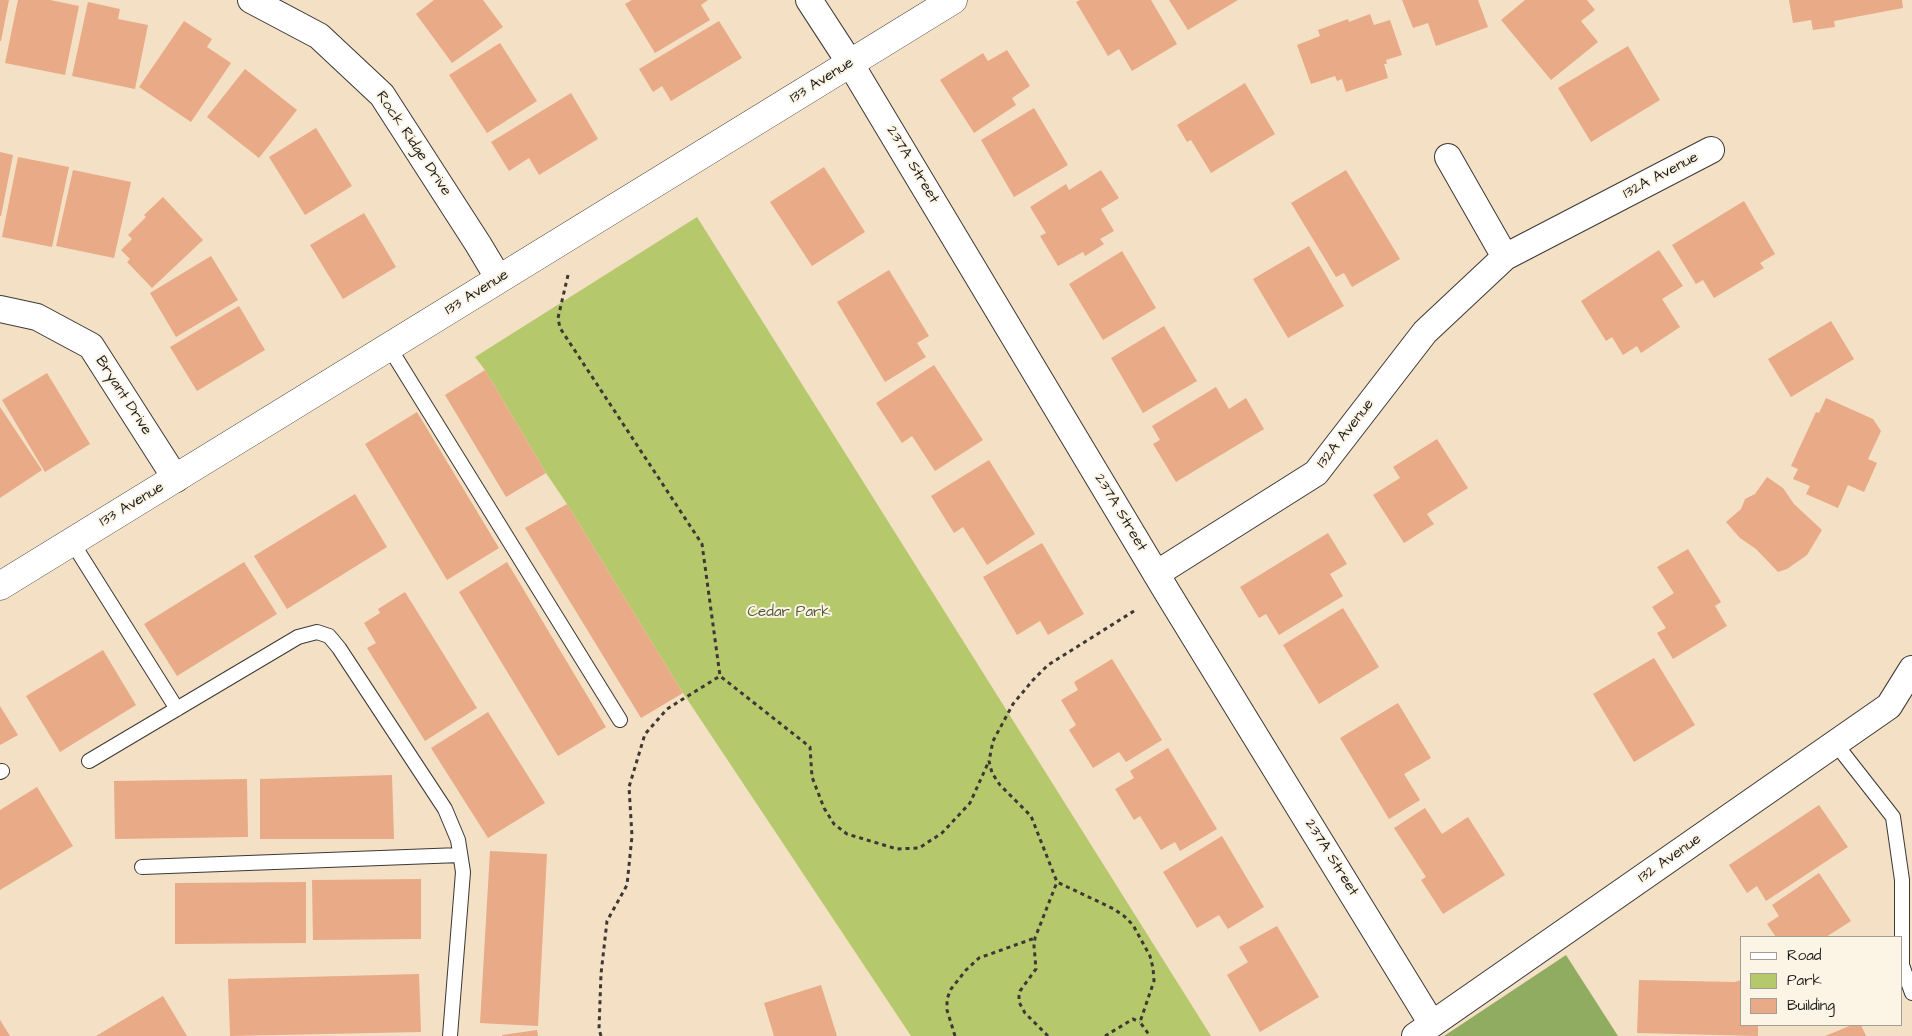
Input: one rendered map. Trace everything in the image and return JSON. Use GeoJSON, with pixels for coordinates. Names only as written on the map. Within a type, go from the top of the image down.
{"type":"FeatureCollection","features":[{"type":"Feature","properties":{"kind":"street","name":"Rock Ridge Drive"},"geometry":{"type":"LineString","coordinates":[[251,0],[319,36],[382,95],[499,279]]}},
{"type":"Feature","properties":{"kind":"street","name":"237A Street"},"geometry":{"type":"LineString","coordinates":[[809,0],[850,63],[1156,574],[1423,1030]]}},
{"type":"Feature","properties":{"kind":"street","name":"133 Avenue"},"geometry":{"type":"LineString","coordinates":[[0,586],[953,0]]}},
{"type":"Feature","properties":{"kind":"street","name":"132A Avenue"},"geometry":{"type":"LineString","coordinates":[[1156,574],[1316,473],[1425,332],[1505,257],[1711,150]]}},
{"type":"Feature","properties":{"kind":"street"},"geometry":{"type":"LineString","coordinates":[[1448,157],[1505,257]]}},
{"type":"Feature","properties":{"kind":"street","name":"Bryant Drive"},"geometry":{"type":"LineString","coordinates":[[0,309],[37,317],[91,346],[176,479]]}},
{"type":"Feature","properties":{"kind":"street","name":"132 Avenue"},"geometry":{"type":"LineString","coordinates":[[1423,1030],[1889,706],[1912,669]]}},
{"type":"Feature","properties":{"kind":"lane"},"geometry":{"type":"LineString","coordinates":[[389,347],[620,720]]}},
{"type":"Feature","properties":{"kind":"lane"},"geometry":{"type":"LineString","coordinates":[[72,542],[177,709]]}},
{"type":"Feature","properties":{"kind":"lane"},"geometry":{"type":"LineString","coordinates":[[89,760],[298,637],[317,632],[330,636],[445,810],[458,840],[463,872],[450,1036]]}},
{"type":"Feature","properties":{"kind":"lane"},"geometry":{"type":"LineString","coordinates":[[1835,744],[1893,817],[1902,880],[1902,965],[1912,993]]}},
{"type":"Feature","properties":{"kind":"lane"},"geometry":{"type":"LineString","coordinates":[[142,866],[460,855]]}},
{"type":"Feature","properties":{"kind":"path"},"geometry":{"type":"LineString","coordinates":[[568,275],[558,318],[560,328],[702,544],[720,676],[810,746],[812,777],[817,792],[829,817],[846,834],[897,849],[919,848],[942,833],[970,803],[989,761],[993,741],[1013,704],[1033,680],[1048,665],[1134,611]]}},
{"type":"Feature","properties":{"kind":"path"},"geometry":{"type":"LineString","coordinates":[[601,1036],[599,1029],[607,921],[627,885],[632,836],[629,787],[645,734],[667,710],[720,676]]}},
{"type":"Feature","properties":{"kind":"path"},"geometry":{"type":"LineString","coordinates":[[989,761],[992,773],[1000,785],[1031,816],[1056,882],[1035,938],[1036,969],[1020,990],[1019,1002],[1025,1013],[1048,1036]]}},
{"type":"Feature","properties":{"kind":"path"},"geometry":{"type":"LineString","coordinates":[[1056,882],[1114,909],[1132,925],[1150,956],[1154,981],[1140,1022]]}},
{"type":"Feature","properties":{"kind":"path"},"geometry":{"type":"LineString","coordinates":[[955,1036],[947,1010],[947,999],[951,990],[966,970],[979,958],[1035,938]]}},
{"type":"Feature","properties":{"kind":"path"},"geometry":{"type":"LineString","coordinates":[[1105,1036],[1132,1019],[1140,1022],[1150,1036]]}},
{"type":"Feature","properties":{"kind":"green space","name":"Cedar Park"},"geometry":{"type":"Polygon","coordinates":[[[697,217],[1211,1036],[911,1036],[683,693],[546,473],[485,370],[475,357],[697,217]]]}},
{"type":"Feature","properties":{"kind":"green space"},"geometry":{"type":"Polygon","coordinates":[[[1566,955],[1618,1036],[1444,1036],[1566,955]]]}},
{"type":"Feature","properties":{"kind":"building"},"geometry":{"type":"Polygon","coordinates":[[[0,0],[9,0],[1,41],[0,41],[0,0]]]}},
{"type":"Feature","properties":{"kind":"building"},"geometry":{"type":"Polygon","coordinates":[[[18,0],[50,0],[79,6],[65,75],[5,63],[18,0]]]}},
{"type":"Feature","properties":{"kind":"building"},"geometry":{"type":"Polygon","coordinates":[[[434,0],[483,0],[503,27],[452,63],[416,14],[434,0]]]}},
{"type":"Feature","properties":{"kind":"building"},"geometry":{"type":"Polygon","coordinates":[[[632,0],[708,0],[701,5],[710,20],[655,53],[625,4],[632,0]]]}},
{"type":"Feature","properties":{"kind":"building"},"geometry":{"type":"Polygon","coordinates":[[[1080,0],[1151,0],[1177,44],[1132,71],[1119,49],[1108,56],[1076,2],[1080,0]]]}},
{"type":"Feature","properties":{"kind":"building"},"geometry":{"type":"Polygon","coordinates":[[[1169,0],[1238,0],[1188,30],[1169,0]]]}},
{"type":"Feature","properties":{"kind":"building"},"geometry":{"type":"Polygon","coordinates":[[[1402,0],[1478,0],[1488,27],[1436,46],[1428,23],[1413,28],[1402,0]]]}},
{"type":"Feature","properties":{"kind":"building"},"geometry":{"type":"Polygon","coordinates":[[[1525,0],[1587,0],[1595,10],[1581,21],[1598,42],[1551,80],[1501,20],[1525,0]]]}},
{"type":"Feature","properties":{"kind":"building"},"geometry":{"type":"Polygon","coordinates":[[[1789,0],[1902,0],[1903,8],[1834,21],[1835,27],[1813,30],[1811,20],[1793,23],[1789,0]]]}},
{"type":"Feature","properties":{"kind":"building"},"geometry":{"type":"Polygon","coordinates":[[[88,2],[120,9],[118,19],[148,25],[135,89],[72,76],[88,2]]]}},
{"type":"Feature","properties":{"kind":"building"},"geometry":{"type":"Polygon","coordinates":[[[1370,14],[1374,25],[1390,20],[1402,55],[1386,60],[1387,64],[1384,64],[1388,78],[1346,92],[1342,79],[1337,81],[1335,76],[1311,84],[1297,45],[1320,36],[1318,30],[1348,19],[1349,22],[1370,14]]]}},
{"type":"Feature","properties":{"kind":"building"},"geometry":{"type":"Polygon","coordinates":[[[184,21],[212,39],[207,47],[231,63],[191,122],[139,87],[184,21]]]}},
{"type":"Feature","properties":{"kind":"building"},"geometry":{"type":"Polygon","coordinates":[[[719,21],[742,58],[671,101],[662,86],[653,92],[639,69],[719,21]]]}},
{"type":"Feature","properties":{"kind":"building"},"geometry":{"type":"Polygon","coordinates":[[[500,43],[537,101],[487,133],[449,75],[500,43]]]}},
{"type":"Feature","properties":{"kind":"building"},"geometry":{"type":"Polygon","coordinates":[[[1628,46],[1660,100],[1591,142],[1558,88],[1628,46]]]}},
{"type":"Feature","properties":{"kind":"building"},"geometry":{"type":"Polygon","coordinates":[[[1007,50],[1030,86],[1012,98],[1016,105],[974,133],[940,80],[983,53],[988,61],[1007,50]]]}},
{"type":"Feature","properties":{"kind":"building"},"geometry":{"type":"Polygon","coordinates":[[[245,69],[297,110],[259,158],[207,117],[245,69]]]}},
{"type":"Feature","properties":{"kind":"building"},"geometry":{"type":"Polygon","coordinates":[[[1245,83],[1275,134],[1211,173],[1191,140],[1187,142],[1177,125],[1245,83]]]}},
{"type":"Feature","properties":{"kind":"building"},"geometry":{"type":"Polygon","coordinates":[[[571,93],[598,139],[539,175],[529,158],[509,171],[491,142],[571,93]]]}},
{"type":"Feature","properties":{"kind":"building"},"geometry":{"type":"Polygon","coordinates":[[[1034,108],[1068,165],[1014,197],[981,140],[1034,108]]]}},
{"type":"Feature","properties":{"kind":"building"},"geometry":{"type":"Polygon","coordinates":[[[316,128],[352,186],[305,215],[269,157],[316,128]]]}},
{"type":"Feature","properties":{"kind":"building"},"geometry":{"type":"Polygon","coordinates":[[[0,152],[13,155],[1,216],[0,216],[0,152]]]}},
{"type":"Feature","properties":{"kind":"building"},"geometry":{"type":"Polygon","coordinates":[[[18,157],[69,167],[52,247],[2,237],[18,157]]]}},
{"type":"Feature","properties":{"kind":"building"},"geometry":{"type":"Polygon","coordinates":[[[824,167],[865,232],[812,266],[770,202],[824,167]]]}},
{"type":"Feature","properties":{"kind":"building"},"geometry":{"type":"Polygon","coordinates":[[[73,170],[131,182],[114,258],[56,246],[73,170]]]}},
{"type":"Feature","properties":{"kind":"building"},"geometry":{"type":"Polygon","coordinates":[[[1101,170],[1119,198],[1101,209],[1114,231],[1100,239],[1104,244],[1085,256],[1083,252],[1058,266],[1040,236],[1046,233],[1030,207],[1066,184],[1069,190],[1101,170]]]}},
{"type":"Feature","properties":{"kind":"building"},"geometry":{"type":"Polygon","coordinates":[[[1346,170],[1400,259],[1352,287],[1344,273],[1336,277],[1291,203],[1346,170]]]}},
{"type":"Feature","properties":{"kind":"building"},"geometry":{"type":"Polygon","coordinates":[[[163,197],[203,240],[152,288],[127,262],[130,259],[121,250],[132,239],[128,235],[146,217],[144,215],[163,197]]]}},
{"type":"Feature","properties":{"kind":"building"},"geometry":{"type":"Polygon","coordinates":[[[1744,201],[1775,254],[1760,263],[1764,268],[1714,298],[1703,280],[1696,284],[1672,245],[1744,201]]]}},
{"type":"Feature","properties":{"kind":"building"},"geometry":{"type":"Polygon","coordinates":[[[364,213],[396,267],[343,299],[310,245],[364,213]]]}},
{"type":"Feature","properties":{"kind":"building"},"geometry":{"type":"Polygon","coordinates":[[[1309,246],[1344,306],[1288,338],[1253,279],[1309,246]]]}},
{"type":"Feature","properties":{"kind":"building"},"geometry":{"type":"Polygon","coordinates":[[[1659,250],[1683,286],[1662,299],[1680,327],[1641,353],[1637,346],[1623,355],[1612,337],[1606,341],[1581,301],[1659,250]]]}},
{"type":"Feature","properties":{"kind":"building"},"geometry":{"type":"Polygon","coordinates":[[[1122,251],[1156,308],[1103,340],[1069,284],[1122,251]]]}},
{"type":"Feature","properties":{"kind":"building"},"geometry":{"type":"Polygon","coordinates":[[[211,256],[238,300],[176,337],[150,293],[211,256]]]}},
{"type":"Feature","properties":{"kind":"building"},"geometry":{"type":"Polygon","coordinates":[[[889,270],[929,336],[917,343],[926,357],[885,382],[837,302],[889,270]]]}},
{"type":"Feature","properties":{"kind":"building"},"geometry":{"type":"Polygon","coordinates":[[[239,306],[265,350],[197,391],[170,347],[239,306]]]}},
{"type":"Feature","properties":{"kind":"building"},"geometry":{"type":"Polygon","coordinates":[[[1831,321],[1854,359],[1791,397],[1768,359],[1831,321]]]}},
{"type":"Feature","properties":{"kind":"building"},"geometry":{"type":"Polygon","coordinates":[[[1164,326],[1197,381],[1143,413],[1111,358],[1164,326]]]}},
{"type":"Feature","properties":{"kind":"building"},"geometry":{"type":"Polygon","coordinates":[[[934,365],[983,440],[935,471],[912,436],[902,443],[876,403],[934,365]]]}},
{"type":"Feature","properties":{"kind":"building"},"geometry":{"type":"Polygon","coordinates":[[[485,370],[546,473],[506,497],[445,395],[485,370]]]}},
{"type":"Feature","properties":{"kind":"building"},"geometry":{"type":"Polygon","coordinates":[[[47,373],[90,444],[45,472],[2,400],[47,373]]]}},
{"type":"Feature","properties":{"kind":"building"},"geometry":{"type":"Polygon","coordinates":[[[1216,387],[1229,409],[1246,398],[1264,429],[1176,482],[1153,444],[1160,440],[1152,426],[1216,387]]]}},
{"type":"Feature","properties":{"kind":"building"},"geometry":{"type":"Polygon","coordinates":[[[1826,398],[1873,419],[1881,431],[1868,459],[1877,463],[1864,492],[1848,485],[1838,508],[1806,494],[1810,486],[1793,479],[1798,469],[1791,466],[1816,412],[1819,413],[1826,398]]]}},
{"type":"Feature","properties":{"kind":"building"},"geometry":{"type":"Polygon","coordinates":[[[0,407],[42,470],[0,498],[0,407]]]}},
{"type":"Feature","properties":{"kind":"building"},"geometry":{"type":"Polygon","coordinates":[[[417,412],[499,548],[447,580],[365,444],[417,412]]]}},
{"type":"Feature","properties":{"kind":"building"},"geometry":{"type":"Polygon","coordinates":[[[1437,439],[1468,488],[1427,514],[1434,524],[1404,543],[1373,495],[1400,478],[1393,467],[1437,439]]]}},
{"type":"Feature","properties":{"kind":"building"},"geometry":{"type":"Polygon","coordinates":[[[989,460],[1035,534],[987,565],[963,527],[954,533],[931,496],[989,460]]]}},
{"type":"Feature","properties":{"kind":"building"},"geometry":{"type":"Polygon","coordinates":[[[1767,477],[1783,488],[1794,504],[1822,530],[1807,555],[1787,569],[1778,572],[1756,549],[1740,538],[1726,522],[1741,509],[1745,499],[1755,494],[1767,477]]]}},
{"type":"Feature","properties":{"kind":"building"},"geometry":{"type":"Polygon","coordinates":[[[355,494],[387,547],[287,609],[254,556],[355,494]]]}},
{"type":"Feature","properties":{"kind":"building"},"geometry":{"type":"Polygon","coordinates":[[[567,504],[683,693],[641,718],[525,528],[567,504]]]}},
{"type":"Feature","properties":{"kind":"building"},"geometry":{"type":"Polygon","coordinates":[[[1328,533],[1347,564],[1330,574],[1343,596],[1279,635],[1266,614],[1259,618],[1240,587],[1328,533]]]}},
{"type":"Feature","properties":{"kind":"building"},"geometry":{"type":"Polygon","coordinates":[[[1042,543],[1084,614],[1048,635],[1040,621],[1017,635],[983,577],[1042,543]]]}},
{"type":"Feature","properties":{"kind":"building"},"geometry":{"type":"Polygon","coordinates":[[[1688,549],[1721,602],[1715,606],[1727,626],[1673,659],[1657,633],[1666,628],[1652,607],[1674,593],[1657,567],[1688,549]]]}},
{"type":"Feature","properties":{"kind":"building"},"geometry":{"type":"Polygon","coordinates":[[[244,562],[277,614],[177,676],[144,624],[244,562]]]}},
{"type":"Feature","properties":{"kind":"building"},"geometry":{"type":"Polygon","coordinates":[[[507,562],[606,727],[558,756],[459,592],[507,562]]]}},
{"type":"Feature","properties":{"kind":"building"},"geometry":{"type":"Polygon","coordinates":[[[405,592],[477,708],[425,741],[367,648],[376,643],[364,623],[380,613],[378,609],[405,592]]]}},
{"type":"Feature","properties":{"kind":"building"},"geometry":{"type":"Polygon","coordinates":[[[1343,608],[1379,667],[1319,704],[1283,645],[1343,608]]]}},
{"type":"Feature","properties":{"kind":"building"},"geometry":{"type":"Polygon","coordinates":[[[103,650],[136,705],[60,752],[26,696],[103,650]]]}},
{"type":"Feature","properties":{"kind":"building"},"geometry":{"type":"Polygon","coordinates":[[[1654,658],[1695,725],[1634,762],[1593,694],[1654,658]]]}},
{"type":"Feature","properties":{"kind":"building"},"geometry":{"type":"Polygon","coordinates":[[[1112,659],[1162,740],[1126,762],[1119,752],[1093,768],[1069,730],[1076,725],[1061,700],[1078,690],[1074,682],[1112,659]]]}},
{"type":"Feature","properties":{"kind":"building"},"geometry":{"type":"Polygon","coordinates":[[[1398,703],[1431,758],[1404,774],[1420,800],[1389,819],[1340,738],[1398,703]]]}},
{"type":"Feature","properties":{"kind":"building"},"geometry":{"type":"Polygon","coordinates":[[[0,706],[18,735],[0,745],[0,706]]]}},
{"type":"Feature","properties":{"kind":"building"},"geometry":{"type":"Polygon","coordinates":[[[488,712],[545,803],[488,838],[431,748],[488,712]]]}},
{"type":"Feature","properties":{"kind":"building"},"geometry":{"type":"Polygon","coordinates":[[[1168,748],[1217,829],[1180,851],[1175,842],[1161,850],[1140,816],[1134,820],[1115,789],[1134,778],[1130,771],[1168,748]]]}},
{"type":"Feature","properties":{"kind":"building"},"geometry":{"type":"Polygon","coordinates":[[[392,775],[394,839],[260,839],[260,779],[392,775]]]}},
{"type":"Feature","properties":{"kind":"building"},"geometry":{"type":"Polygon","coordinates":[[[247,779],[248,837],[115,839],[114,781],[247,779]]]}},
{"type":"Feature","properties":{"kind":"building"},"geometry":{"type":"Polygon","coordinates":[[[37,787],[73,846],[0,890],[0,810],[37,787]]]}},
{"type":"Feature","properties":{"kind":"building"},"geometry":{"type":"Polygon","coordinates":[[[1819,805],[1848,847],[1766,901],[1757,886],[1747,893],[1729,865],[1819,805]]]}},
{"type":"Feature","properties":{"kind":"building"},"geometry":{"type":"Polygon","coordinates":[[[1425,808],[1442,834],[1468,817],[1505,875],[1443,914],[1421,880],[1426,877],[1394,828],[1425,808]]]}},
{"type":"Feature","properties":{"kind":"building"},"geometry":{"type":"Polygon","coordinates":[[[1222,836],[1264,907],[1228,929],[1219,915],[1197,928],[1163,872],[1222,836]]]}},
{"type":"Feature","properties":{"kind":"building"},"geometry":{"type":"Polygon","coordinates":[[[490,851],[547,854],[538,1026],[480,1023],[490,851]]]}},
{"type":"Feature","properties":{"kind":"building"},"geometry":{"type":"Polygon","coordinates":[[[1819,873],[1851,921],[1828,936],[1775,936],[1767,924],[1779,916],[1772,905],[1819,873]]]}},
{"type":"Feature","properties":{"kind":"building"},"geometry":{"type":"Polygon","coordinates":[[[421,879],[421,939],[313,940],[312,880],[421,879]]]}},
{"type":"Feature","properties":{"kind":"building"},"geometry":{"type":"Polygon","coordinates":[[[306,882],[306,943],[175,944],[175,883],[306,882]]]}},
{"type":"Feature","properties":{"kind":"building"},"geometry":{"type":"Polygon","coordinates":[[[1277,926],[1319,997],[1260,1032],[1227,975],[1248,962],[1239,947],[1277,926]]]}},
{"type":"Feature","properties":{"kind":"building"},"geometry":{"type":"Polygon","coordinates":[[[419,974],[421,1032],[230,1036],[228,979],[419,974]]]}},
{"type":"Feature","properties":{"kind":"building"},"geometry":{"type":"Polygon","coordinates":[[[1639,980],[1735,982],[1740,980],[1740,1026],[1758,1026],[1758,1036],[1637,1033],[1639,980]]]}},
{"type":"Feature","properties":{"kind":"building"},"geometry":{"type":"Polygon","coordinates":[[[821,985],[837,1036],[774,1036],[764,1003],[821,985]]]}},
{"type":"Feature","properties":{"kind":"building"},"geometry":{"type":"Polygon","coordinates":[[[163,996],[187,1036],[96,1036],[163,996]]]}},
{"type":"Feature","properties":{"kind":"building"},"geometry":{"type":"Polygon","coordinates":[[[0,1020],[10,1036],[0,1036],[0,1020]]]}},
{"type":"Feature","properties":{"kind":"building"},"geometry":{"type":"Polygon","coordinates":[[[1850,1026],[1861,1026],[1866,1036],[1825,1036],[1850,1026]]]}},
{"type":"Feature","properties":{"kind":"building"},"geometry":{"type":"Polygon","coordinates":[[[537,1030],[538,1036],[502,1036],[502,1035],[537,1030]]]}}]}
